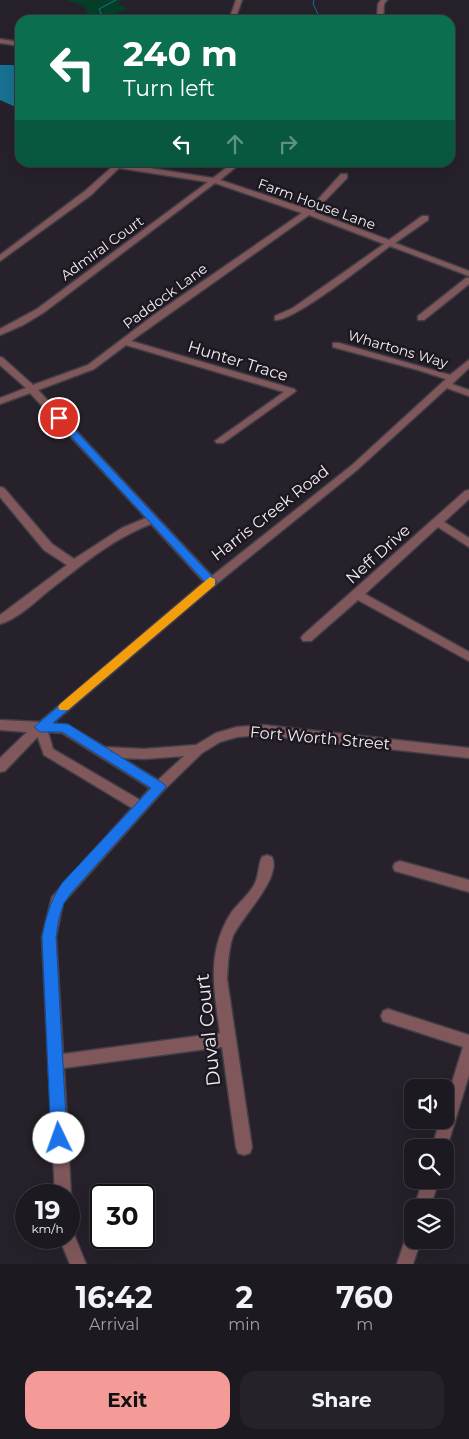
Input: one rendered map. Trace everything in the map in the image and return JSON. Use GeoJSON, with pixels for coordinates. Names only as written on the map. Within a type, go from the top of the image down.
{"type":"FeatureCollection","features":[{"type":"Feature","properties":{"kind":"street"},"geometry":{"type":"LineString","coordinates":[[234,15],[239,0]]}},
{"type":"Feature","properties":{"kind":"street"},"geometry":{"type":"LineString","coordinates":[[380,15],[381,4],[384,0]]}},
{"type":"Feature","properties":{"kind":"street"},"geometry":{"type":"LineString","coordinates":[[0,43],[15,44]]}},
{"type":"Feature","properties":{"kind":"street"},"geometry":{"type":"LineString","coordinates":[[0,259],[88,193],[116,167]]}},
{"type":"Feature","properties":{"kind":"street","name":"Farm House Lane"},"geometry":{"type":"LineString","coordinates":[[124,167],[216,181],[308,212],[469,274]]}},
{"type":"Feature","properties":{"kind":"street","name":"Admiral Court"},"geometry":{"type":"LineString","coordinates":[[0,332],[40,311],[233,167]]}},
{"type":"Feature","properties":{"kind":"street","name":"Paddock Lane"},"geometry":{"type":"LineString","coordinates":[[0,401],[91,367],[157,317],[317,206],[344,176]]}},
{"type":"Feature","properties":{"kind":"street"},"geometry":{"type":"LineString","coordinates":[[278,318],[296,310],[425,218]]}},
{"type":"Feature","properties":{"kind":"street"},"geometry":{"type":"LineString","coordinates":[[421,318],[469,280]]}},
{"type":"Feature","properties":{"kind":"street","name":"Hunter Trace"},"geometry":{"type":"LineString","coordinates":[[126,342],[291,391],[220,441]]}},
{"type":"Feature","properties":{"kind":"street","name":"Whartons Way"},"geometry":{"type":"LineString","coordinates":[[336,345],[421,368],[469,393]]}},
{"type":"Feature","properties":{"kind":"street"},"geometry":{"type":"LineString","coordinates":[[0,360],[32,389],[211,582]]}},
{"type":"Feature","properties":{"kind":"street","name":"Harris Creek Road"},"geometry":{"type":"LineString","coordinates":[[0,767],[40,727],[211,582],[354,468],[469,363]]}},
{"type":"Feature","properties":{"kind":"street"},"geometry":{"type":"LineString","coordinates":[[0,490],[48,547],[76,566]]}},
{"type":"Feature","properties":{"kind":"street","name":"Neff Drive"},"geometry":{"type":"LineString","coordinates":[[307,638],[469,493]]}},
{"type":"Feature","properties":{"kind":"street"},"geometry":{"type":"LineString","coordinates":[[0,620],[17,610],[126,530],[154,519]]}},
{"type":"Feature","properties":{"kind":"street"},"geometry":{"type":"LineString","coordinates":[[437,522],[469,543]]}},
{"type":"Feature","properties":{"kind":"street"},"geometry":{"type":"LineString","coordinates":[[357,595],[469,658]]}},
{"type":"Feature","properties":{"kind":"street"},"geometry":{"type":"LineString","coordinates":[[0,725],[64,728],[160,787]]}},
{"type":"Feature","properties":{"kind":"street"},"geometry":{"type":"LineString","coordinates":[[40,727],[48,752],[141,807]]}},
{"type":"Feature","properties":{"kind":"street","name":"Fort Worth Street"},"geometry":{"type":"LineString","coordinates":[[62,1184],[49,937],[57,901],[79,873],[141,807],[198,750],[216,738],[237,732],[264,730],[469,754]]}},
{"type":"Feature","properties":{"kind":"street"},"geometry":{"type":"LineString","coordinates":[[102,752],[144,754],[198,750]]}},
{"type":"Feature","properties":{"kind":"street","name":"Duval Court"},"geometry":{"type":"LineString","coordinates":[[244,1147],[227,1039],[220,979],[221,957],[226,937],[236,918],[261,886],[267,861]]}},
{"type":"Feature","properties":{"kind":"street"},"geometry":{"type":"LineString","coordinates":[[400,867],[469,886]]}},
{"type":"Feature","properties":{"kind":"street"},"geometry":{"type":"LineString","coordinates":[[388,1016],[469,1042]]}},
{"type":"Feature","properties":{"kind":"street"},"geometry":{"type":"LineString","coordinates":[[55,1062],[227,1039]]}},
{"type":"Feature","properties":{"kind":"street"},"geometry":{"type":"LineString","coordinates":[[443,1139],[469,1049]]}},
{"type":"Feature","properties":{"kind":"street"},"geometry":{"type":"LineString","coordinates":[[72,1249],[78,1264]]}},
{"type":"Feature","properties":{"kind":"street"},"geometry":{"type":"LineString","coordinates":[[405,1264],[410,1249]]}},
{"type":"Feature","properties":{"kind":"green space"},"geometry":{"type":"Polygon","coordinates":[[[120,0],[119,4],[128,9],[117,12],[115,15],[84,15],[87,12],[82,5],[67,1],[120,0]]]}},
{"type":"Feature","properties":{"kind":"water"},"geometry":{"type":"Polygon","coordinates":[[[0,65],[15,65],[15,107],[0,100],[0,65]]]}},
{"type":"Feature","properties":{"kind":"waterway"},"geometry":{"type":"LineString","coordinates":[[102,15],[99,9],[116,0]]}},
{"type":"Feature","properties":{"kind":"waterway"},"geometry":{"type":"LineString","coordinates":[[314,0],[313,4],[318,15]]}},
{"type":"Feature","properties":{"kind":"slow traffic"},"geometry":{"type":"LineString","coordinates":[[64,707],[211,582],[210,580]]}},
{"type":"Feature","properties":{"kind":"route"},"geometry":{"type":"LineString","coordinates":[[59,418],[211,582],[40,727],[64,728],[160,787],[79,873],[57,901],[52,918],[49,937],[59,1138]]}}]}
